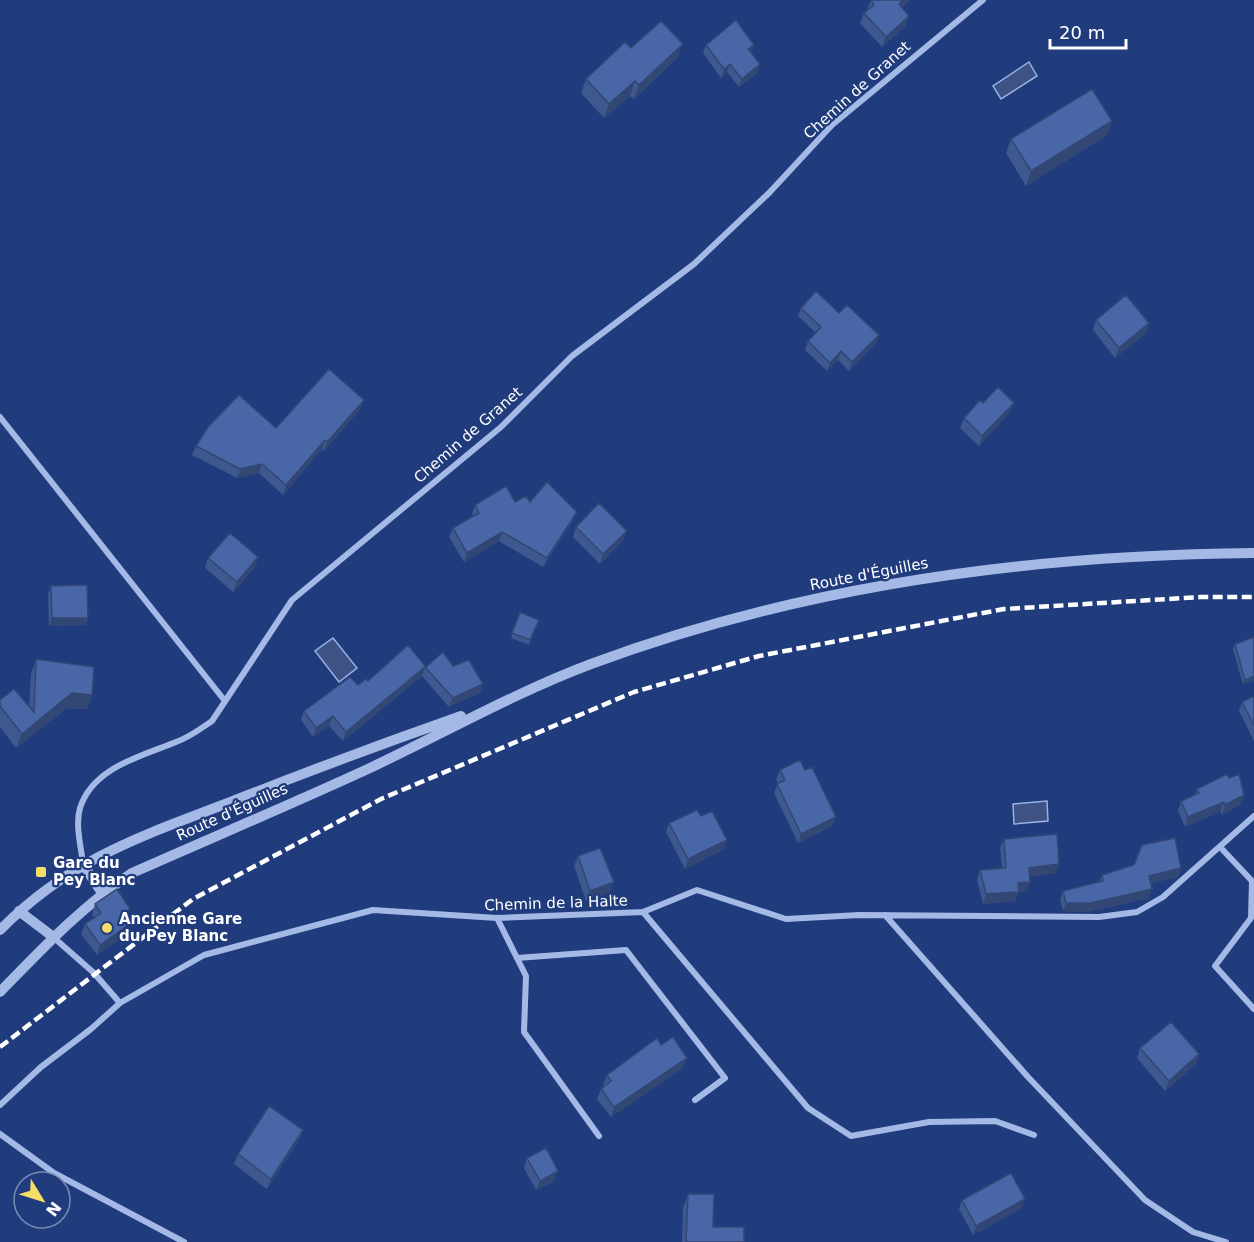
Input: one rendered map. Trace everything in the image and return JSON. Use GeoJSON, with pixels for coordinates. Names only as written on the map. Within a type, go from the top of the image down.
{"type":"FeatureCollection","features":[{"type":"Feature","properties":{"kind":"street","name":"Chemin de Granet"},"geometry":{"type":"LineString","coordinates":[[83,864],[79,817],[80,808],[91,789],[127,760],[195,734],[212,721],[292,600],[501,427],[572,356],[694,264],[769,193],[832,125],[982,0]]}},
{"type":"Feature","properties":{"kind":"street"},"geometry":{"type":"LineString","coordinates":[[0,417],[225,701]]}},
{"type":"Feature","properties":{"kind":"street","name":"Route d'Éguilles"},"geometry":{"type":"LineString","coordinates":[[0,992],[52,936],[102,892],[132,873],[370,768],[506,701],[588,665],[679,634],[847,592],[923,577],[1087,558],[1254,553]]}},
{"type":"Feature","properties":{"kind":"street","name":"Route d'Éguilles"},"geometry":{"type":"LineString","coordinates":[[0,930],[19,911],[83,864],[111,848],[338,760],[506,701]]}},
{"type":"Feature","properties":{"kind":"street","name":"Chemin de la Halte"},"geometry":{"type":"LineString","coordinates":[[0,1105],[40,1067],[91,1029],[120,1003],[204,955],[373,910],[497,918],[643,912],[697,890],[786,920],[885,915],[1099,917],[1137,912],[1163,897],[1221,848],[1254,816]]}},
{"type":"Feature","properties":{"kind":"street"},"geometry":{"type":"LineString","coordinates":[[1221,848],[1251,881],[1251,918],[1215,966],[1254,1009]]}},
{"type":"Feature","properties":{"kind":"street"},"geometry":{"type":"LineString","coordinates":[[83,864],[102,892]]}},
{"type":"Feature","properties":{"kind":"street"},"geometry":{"type":"LineString","coordinates":[[19,911],[94,973],[120,1003]]}},
{"type":"Feature","properties":{"kind":"street"},"geometry":{"type":"LineString","coordinates":[[643,912],[808,1108],[851,1136],[929,1122],[984,1121],[994,1121],[1034,1134]]}},
{"type":"Feature","properties":{"kind":"street"},"geometry":{"type":"LineString","coordinates":[[885,915],[1028,1077],[1145,1200],[1193,1232],[1226,1242]]}},
{"type":"Feature","properties":{"kind":"street"},"geometry":{"type":"LineString","coordinates":[[497,918],[526,976],[524,1032],[599,1136]]}},
{"type":"Feature","properties":{"kind":"street"},"geometry":{"type":"LineString","coordinates":[[517,958],[626,950],[725,1078],[695,1100]]}},
{"type":"Feature","properties":{"kind":"street"},"geometry":{"type":"LineString","coordinates":[[0,1134],[54,1173],[184,1242]]}},
{"type":"Feature","properties":{"kind":"water"},"geometry":{"type":"Polygon","coordinates":[[[1029,62],[1037,76],[1001,99],[993,86],[1029,62]]]}},
{"type":"Feature","properties":{"kind":"water"},"geometry":{"type":"Polygon","coordinates":[[[333,638],[357,668],[339,682],[315,651],[333,638]]]}},
{"type":"Feature","properties":{"kind":"water"},"geometry":{"type":"Polygon","coordinates":[[[1047,801],[1048,821],[1014,824],[1013,804],[1047,801]]]}},
{"type":"Feature","properties":{"kind":"building"},"geometry":{"type":"Polygon","coordinates":[[[871,0],[903,0],[899,4],[909,16],[886,37],[864,13],[874,5],[871,0]]]}},
{"type":"Feature","properties":{"kind":"building"},"geometry":{"type":"Polygon","coordinates":[[[736,20],[754,45],[748,49],[760,64],[742,79],[730,64],[724,69],[706,45],[736,20]]]}},
{"type":"Feature","properties":{"kind":"building"},"geometry":{"type":"Polygon","coordinates":[[[661,21],[683,44],[639,85],[635,81],[609,104],[586,79],[625,42],[631,48],[661,21]]]}},
{"type":"Feature","properties":{"kind":"building"},"geometry":{"type":"Polygon","coordinates":[[[1092,89],[1112,121],[1031,171],[1011,139],[1092,89]]]}},
{"type":"Feature","properties":{"kind":"building"},"geometry":{"type":"Polygon","coordinates":[[[816,291],[839,313],[847,305],[879,335],[852,362],[841,351],[830,363],[808,341],[821,327],[801,308],[816,291]]]}},
{"type":"Feature","properties":{"kind":"building"},"geometry":{"type":"Polygon","coordinates":[[[1126,295],[1149,323],[1119,348],[1096,320],[1126,295]]]}},
{"type":"Feature","properties":{"kind":"building"},"geometry":{"type":"Polygon","coordinates":[[[329,369],[364,400],[286,485],[262,464],[240,469],[196,446],[208,427],[239,395],[276,428],[329,369]]]}},
{"type":"Feature","properties":{"kind":"building"},"geometry":{"type":"Polygon","coordinates":[[[998,387],[1014,403],[982,436],[964,418],[980,400],[983,403],[998,387]]]}},
{"type":"Feature","properties":{"kind":"building"},"geometry":{"type":"Polygon","coordinates":[[[547,482],[577,512],[547,558],[502,532],[467,553],[453,528],[479,513],[475,505],[506,486],[515,502],[526,496],[530,502],[547,482]]]}},
{"type":"Feature","properties":{"kind":"building"},"geometry":{"type":"Polygon","coordinates":[[[599,503],[627,531],[603,554],[576,527],[599,503]]]}},
{"type":"Feature","properties":{"kind":"building"},"geometry":{"type":"Polygon","coordinates":[[[230,533],[258,557],[237,582],[208,558],[230,533]]]}},
{"type":"Feature","properties":{"kind":"building"},"geometry":{"type":"Polygon","coordinates":[[[87,585],[88,618],[52,618],[51,586],[87,585]]]}},
{"type":"Feature","properties":{"kind":"building"},"geometry":{"type":"Polygon","coordinates":[[[520,612],[539,620],[530,640],[512,633],[520,612]]]}},
{"type":"Feature","properties":{"kind":"building"},"geometry":{"type":"Polygon","coordinates":[[[1254,637],[1254,676],[1245,680],[1235,644],[1254,637]]]}},
{"type":"Feature","properties":{"kind":"building"},"geometry":{"type":"Polygon","coordinates":[[[408,645],[426,667],[443,652],[453,666],[469,660],[483,684],[453,698],[425,667],[346,732],[333,716],[316,728],[304,711],[350,677],[358,685],[366,679],[368,681],[408,645]]]}},
{"type":"Feature","properties":{"kind":"building"},"geometry":{"type":"Polygon","coordinates":[[[36,659],[94,667],[92,695],[72,693],[22,734],[0,706],[0,700],[14,689],[34,712],[36,659]]]}},
{"type":"Feature","properties":{"kind":"building"},"geometry":{"type":"Polygon","coordinates":[[[1254,696],[1254,725],[1242,702],[1254,696]]]}},
{"type":"Feature","properties":{"kind":"building"},"geometry":{"type":"Polygon","coordinates":[[[800,760],[805,770],[812,767],[836,817],[801,834],[777,784],[785,780],[780,770],[800,760]]]}},
{"type":"Feature","properties":{"kind":"building"},"geometry":{"type":"Polygon","coordinates":[[[1227,774],[1229,778],[1239,774],[1244,795],[1225,805],[1224,802],[1188,817],[1181,801],[1199,793],[1197,789],[1227,774]]]}},
{"type":"Feature","properties":{"kind":"building"},"geometry":{"type":"Polygon","coordinates":[[[697,810],[701,816],[712,811],[727,840],[688,859],[669,823],[697,810]]]}},
{"type":"Feature","properties":{"kind":"building"},"geometry":{"type":"Polygon","coordinates":[[[1057,834],[1059,864],[1029,868],[1030,882],[1018,883],[1019,892],[986,894],[980,870],[1006,868],[1004,839],[1057,834]]]}},
{"type":"Feature","properties":{"kind":"building"},"geometry":{"type":"Polygon","coordinates":[[[1175,838],[1181,868],[1149,876],[1152,889],[1091,903],[1066,903],[1063,891],[1103,881],[1102,875],[1134,865],[1142,845],[1175,838]]]}},
{"type":"Feature","properties":{"kind":"building"},"geometry":{"type":"Polygon","coordinates":[[[600,848],[614,882],[590,891],[578,856],[600,848]]]}},
{"type":"Feature","properties":{"kind":"building","name":"Ancienne Gare du Pey Blanc"},"geometry":{"type":"Polygon","coordinates":[[[117,889],[130,909],[124,913],[131,923],[100,945],[85,924],[101,913],[95,904],[117,889]]]}},
{"type":"Feature","properties":{"kind":"building"},"geometry":{"type":"Polygon","coordinates":[[[1171,1022],[1199,1054],[1169,1081],[1140,1048],[1171,1022]]]}},
{"type":"Feature","properties":{"kind":"building"},"geometry":{"type":"Polygon","coordinates":[[[673,1037],[687,1058],[614,1107],[601,1089],[611,1081],[607,1075],[657,1038],[661,1045],[673,1037]]]}},
{"type":"Feature","properties":{"kind":"building"},"geometry":{"type":"Polygon","coordinates":[[[269,1106],[303,1130],[271,1179],[238,1154],[269,1106]]]}},
{"type":"Feature","properties":{"kind":"building"},"geometry":{"type":"Polygon","coordinates":[[[546,1148],[558,1171],[540,1181],[527,1158],[546,1148]]]}},
{"type":"Feature","properties":{"kind":"building"},"geometry":{"type":"Polygon","coordinates":[[[1011,1173],[1025,1199],[976,1226],[962,1200],[1011,1173]]]}},
{"type":"Feature","properties":{"kind":"building"},"geometry":{"type":"Polygon","coordinates":[[[688,1194],[714,1194],[713,1227],[744,1227],[744,1242],[686,1242],[688,1194]]]}},
{"type":"Feature","properties":{"kind":"railway"},"geometry":{"type":"LineString","coordinates":[[0,1047],[193,899],[381,799],[634,692],[759,656],[1004,609],[1201,597],[1254,597]]}},
{"type":"Feature","properties":{"kind":"place","name":"Gare du Pey Blanc"},"geometry":{"type":"Point","coordinates":[41,872]}},
{"type":"Feature","properties":{"kind":"place","name":"Ancienne Gare du Pey Blanc"},"geometry":{"type":"Point","coordinates":[107,928]}}]}
